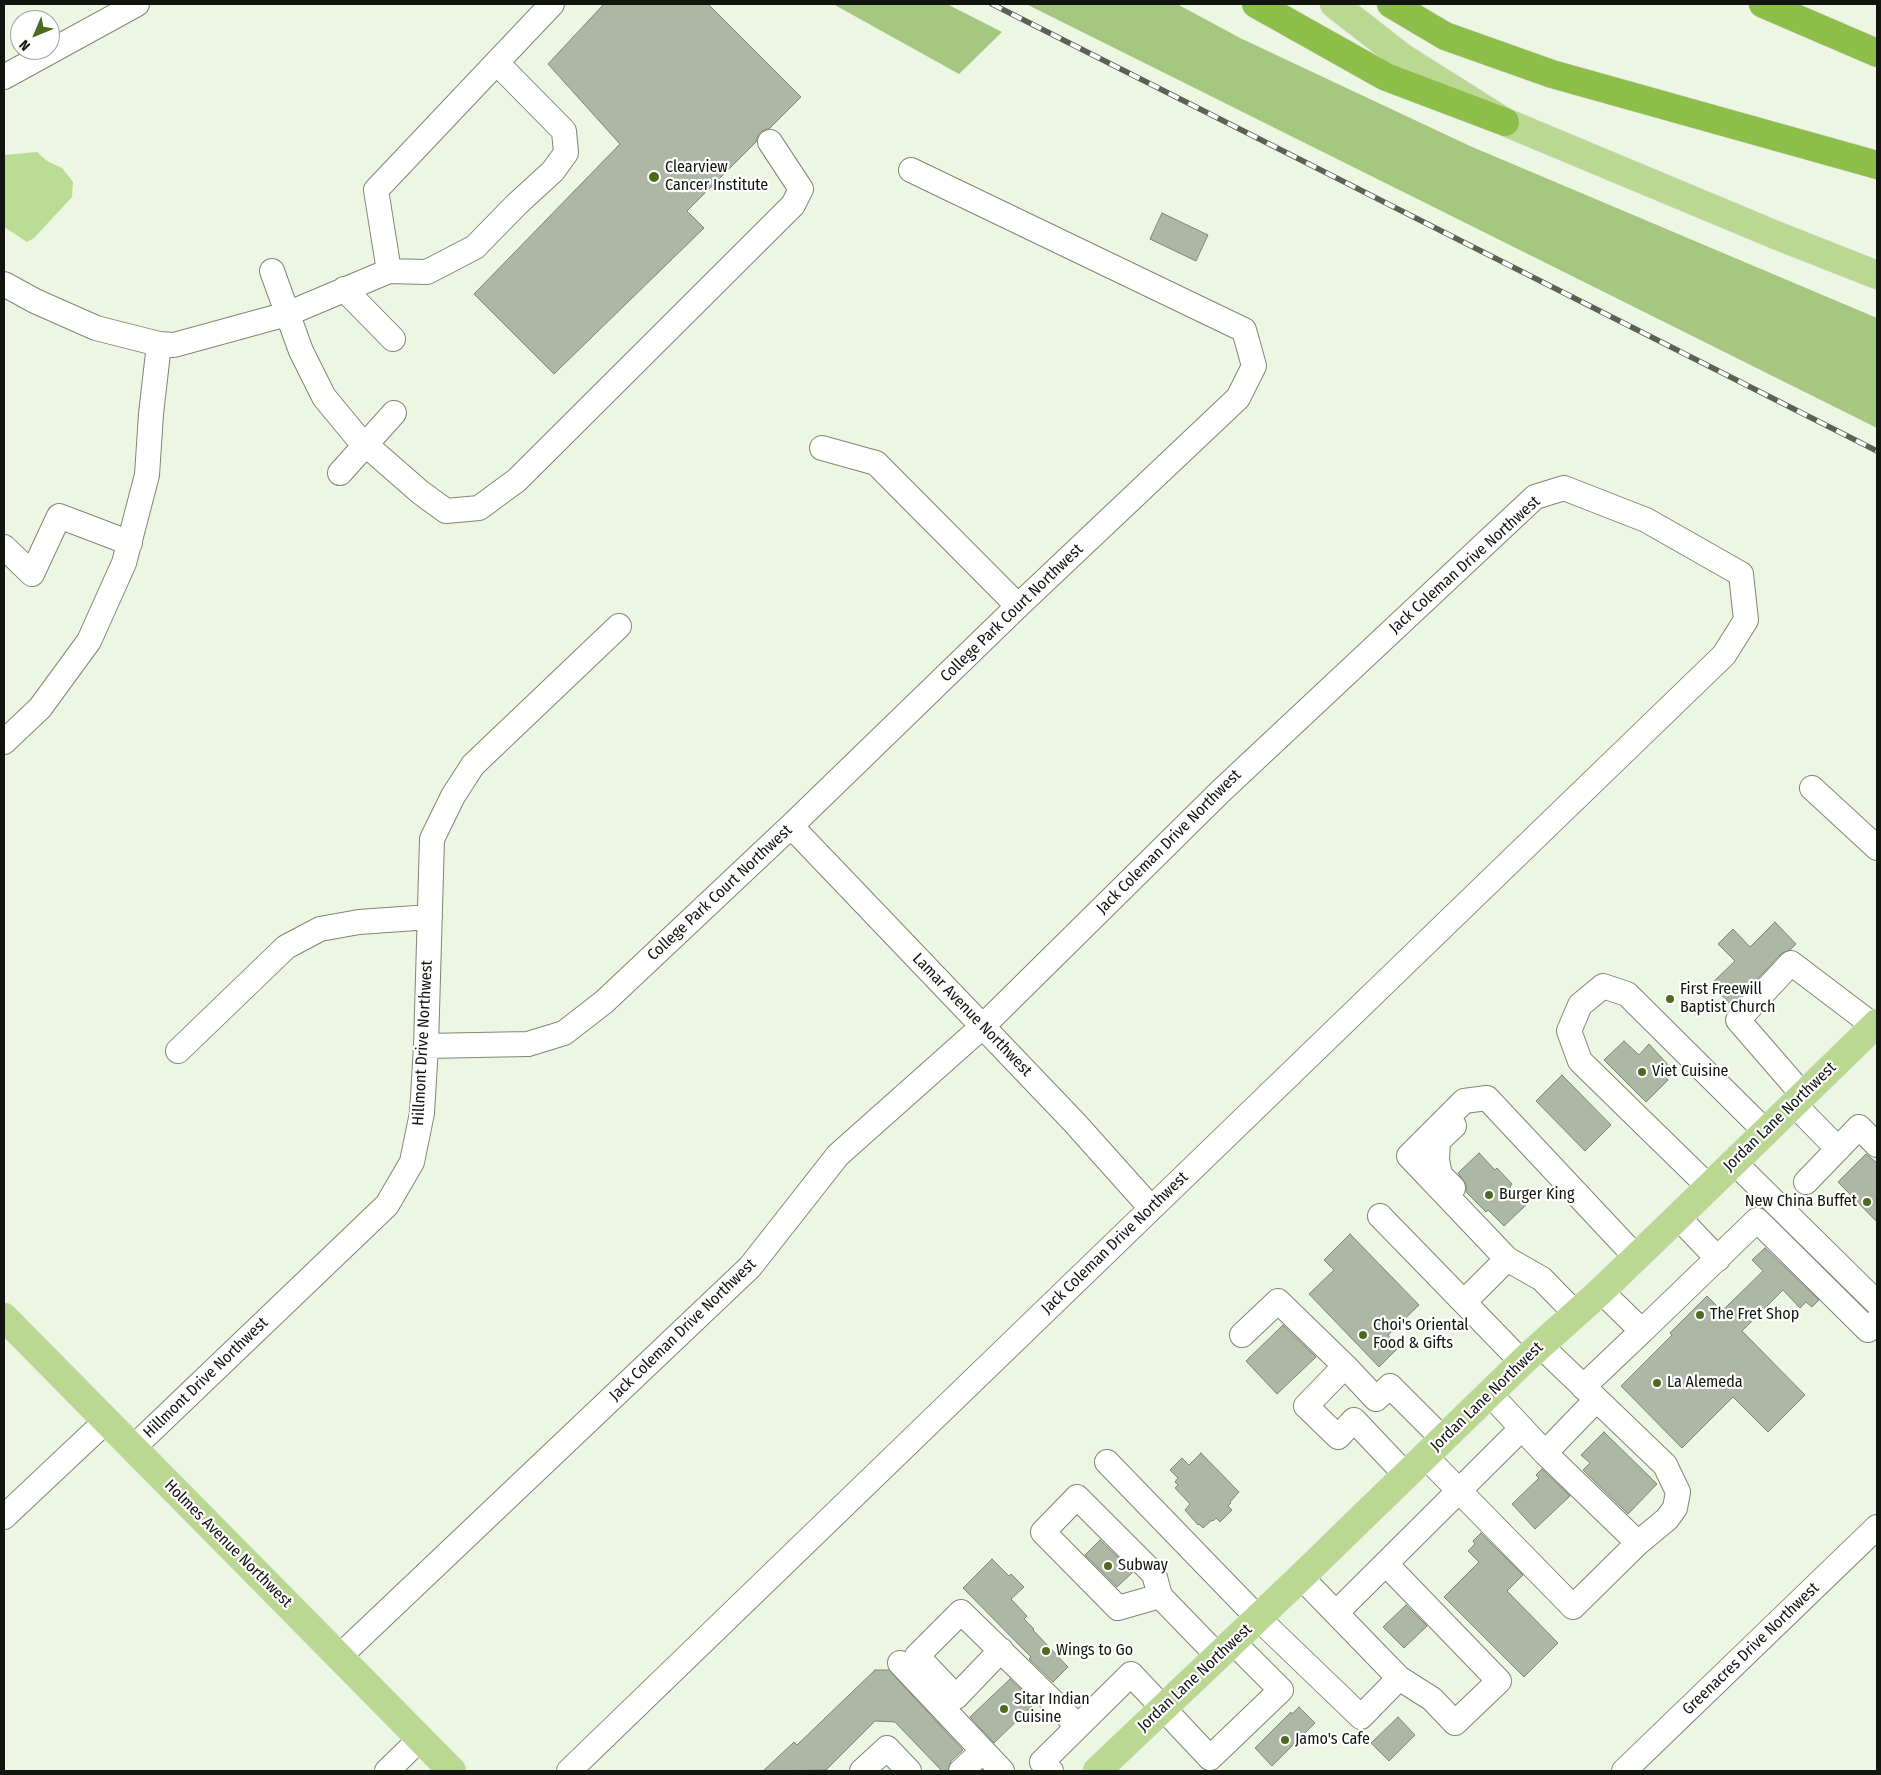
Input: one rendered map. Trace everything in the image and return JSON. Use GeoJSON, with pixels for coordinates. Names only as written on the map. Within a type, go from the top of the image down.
{"type":"FeatureCollection","features":[{"type":"Feature","properties":{"kind":"highway"},"geometry":{"type":"LineString","coordinates":[[1256,4],[1386,76],[1505,122]]}},
{"type":"Feature","properties":{"kind":"highway"},"geometry":{"type":"LineString","coordinates":[[1391,4],[1445,36],[1552,74],[1877,165]]}},
{"type":"Feature","properties":{"kind":"highway"},"geometry":{"type":"LineString","coordinates":[[1763,4],[1877,53]]}},
{"type":"Feature","properties":{"kind":"main road"},"geometry":{"type":"LineString","coordinates":[[1334,4],[1402,56],[1505,122],[1778,236],[1877,275]]}},
{"type":"Feature","properties":{"kind":"main road","name":"Jordan Lane Northwest"},"geometry":{"type":"LineString","coordinates":[[1097,1771],[1531,1354],[1601,1291],[1876,1024]]}},
{"type":"Feature","properties":{"kind":"main road","name":"Holmes Avenue Northwest"},"geometry":{"type":"LineString","coordinates":[[4,1316],[452,1771]]}},
{"type":"Feature","properties":{"kind":"street"},"geometry":{"type":"LineString","coordinates":[[4,77],[137,4]]}},
{"type":"Feature","properties":{"kind":"street"},"geometry":{"type":"LineString","coordinates":[[389,271],[376,190],[552,4]]}},
{"type":"Feature","properties":{"kind":"street"},"geometry":{"type":"LineString","coordinates":[[4,284],[35,301],[96,328],[158,344],[174,345],[288,314],[389,271],[427,272],[476,246],[553,171],[566,153],[564,131],[497,63]]}},
{"type":"Feature","properties":{"kind":"street"},"geometry":{"type":"LineString","coordinates":[[272,271],[301,351],[324,397],[357,437],[420,492],[446,511],[478,508],[517,480],[793,204],[801,188],[770,142]]}},
{"type":"Feature","properties":{"kind":"street","name":"College Park Court Northwest"},"geometry":{"type":"LineString","coordinates":[[426,1046],[528,1044],[564,1034],[604,1002],[791,826],[1018,606],[1238,398],[1254,366],[1244,330],[911,170]]}},
{"type":"Feature","properties":{"kind":"street"},"geometry":{"type":"LineString","coordinates":[[344,289],[393,339]]}},
{"type":"Feature","properties":{"kind":"street"},"geometry":{"type":"LineString","coordinates":[[4,742],[40,708],[89,641],[124,563],[147,475],[158,344]]}},
{"type":"Feature","properties":{"kind":"street"},"geometry":{"type":"LineString","coordinates":[[340,473],[394,413]]}},
{"type":"Feature","properties":{"kind":"street"},"geometry":{"type":"LineString","coordinates":[[822,448],[876,463],[1018,606]]}},
{"type":"Feature","properties":{"kind":"street","name":"Jack Coleman Drive Northwest"},"geometry":{"type":"LineString","coordinates":[[339,1657],[750,1267],[838,1155],[983,1026],[1221,790],[1536,497],[1564,488],[1646,520],[1741,574],[1746,620],[1724,655],[569,1771]]}},
{"type":"Feature","properties":{"kind":"street"},"geometry":{"type":"LineString","coordinates":[[4,547],[32,574],[59,516],[130,542]]}},
{"type":"Feature","properties":{"kind":"street","name":"Hillmont Drive Northwest"},"geometry":{"type":"LineString","coordinates":[[133,1448],[387,1205],[412,1162],[422,1113],[426,1046],[432,839],[453,796],[473,764],[619,626]]}},
{"type":"Feature","properties":{"kind":"street"},"geometry":{"type":"LineString","coordinates":[[1812,788],[1877,847]]}},
{"type":"Feature","properties":{"kind":"street","name":"Lamar Avenue Northwest"},"geometry":{"type":"LineString","coordinates":[[791,826],[1074,1122],[1151,1208]]}},
{"type":"Feature","properties":{"kind":"street"},"geometry":{"type":"LineString","coordinates":[[178,1050],[286,947],[294,942],[320,929],[358,922],[430,917]]}},
{"type":"Feature","properties":{"kind":"street"},"geometry":{"type":"LineString","coordinates":[[1838,1149],[1798,1100],[1738,1020],[1791,963],[1876,1024]]}},
{"type":"Feature","properties":{"kind":"street"},"geometry":{"type":"LineString","coordinates":[[1709,1187],[1580,1061],[1569,1031],[1580,1005],[1604,986],[1627,994],[1766,1132]]}},
{"type":"Feature","properties":{"kind":"street"},"geometry":{"type":"LineString","coordinates":[[1576,1314],[1542,1279],[1507,1259],[1409,1156],[1464,1101],[1487,1098],[1636,1257]]}},
{"type":"Feature","properties":{"kind":"street"},"geometry":{"type":"LineString","coordinates":[[1806,1182],[1859,1127],[1877,1145]]}},
{"type":"Feature","properties":{"kind":"street"},"geometry":{"type":"LineString","coordinates":[[1734,1162],[1877,1303]]}},
{"type":"Feature","properties":{"kind":"street"},"geometry":{"type":"LineString","coordinates":[[1354,1420],[1425,1457],[1573,1608],[1638,1543],[1667,1519],[1675,1508],[1678,1492],[1665,1466],[1590,1393],[1531,1354],[1464,1302],[1380,1216]]}},
{"type":"Feature","properties":{"kind":"street"},"geometry":{"type":"LineString","coordinates":[[1678,1217],[1718,1259]]}},
{"type":"Feature","properties":{"kind":"street"},"geometry":{"type":"LineString","coordinates":[[1546,1453],[1590,1393],[1642,1331],[1757,1220],[1868,1330],[1877,1321]]}},
{"type":"Feature","properties":{"kind":"street"},"geometry":{"type":"LineString","coordinates":[[1464,1302],[1507,1259]]}},
{"type":"Feature","properties":{"kind":"street"},"geometry":{"type":"LineString","coordinates":[[1601,1291],[1642,1331]]}},
{"type":"Feature","properties":{"kind":"street"},"geometry":{"type":"LineString","coordinates":[[1242,1335],[1278,1301],[1346,1366],[1376,1399]]}},
{"type":"Feature","properties":{"kind":"street"},"geometry":{"type":"LineString","coordinates":[[1346,1366],[1306,1406],[1338,1437],[1390,1386],[1425,1457]]}},
{"type":"Feature","properties":{"kind":"street"},"geometry":{"type":"LineString","coordinates":[[1490,1394],[1546,1453],[1638,1543]]}},
{"type":"Feature","properties":{"kind":"street"},"geometry":{"type":"LineString","coordinates":[[4,1517],[106,1421]]}},
{"type":"Feature","properties":{"kind":"street"},"geometry":{"type":"LineString","coordinates":[[1336,1614],[1522,1428]]}},
{"type":"Feature","properties":{"kind":"street"},"geometry":{"type":"LineString","coordinates":[[1107,1462],[1258,1618],[1361,1717],[1399,1678]]}},
{"type":"Feature","properties":{"kind":"street"},"geometry":{"type":"LineString","coordinates":[[1051,1771],[1042,1762],[1131,1674],[1210,1758],[1281,1690],[1160,1596],[1154,1574],[1077,1497],[1043,1532],[1118,1608],[1160,1596]]}},
{"type":"Feature","properties":{"kind":"street","name":"Greenacres Drive Northwest"},"geometry":{"type":"LineString","coordinates":[[1624,1771],[1877,1527]]}},
{"type":"Feature","properties":{"kind":"street"},"geometry":{"type":"LineString","coordinates":[[1301,1577],[1399,1678],[1432,1699],[1455,1723],[1499,1681],[1386,1564]]}},
{"type":"Feature","properties":{"kind":"street"},"geometry":{"type":"LineString","coordinates":[[1001,1650],[1078,1726]]}},
{"type":"Feature","properties":{"kind":"street"},"geometry":{"type":"LineString","coordinates":[[900,1663],[1002,1771]]}},
{"type":"Feature","properties":{"kind":"street"},"geometry":{"type":"LineString","coordinates":[[387,1771],[420,1739]]}},
{"type":"Feature","properties":{"kind":"street"},"geometry":{"type":"LineString","coordinates":[[862,1771],[887,1748],[910,1771]]}},
{"type":"Feature","properties":{"kind":"street"},"geometry":{"type":"LineString","coordinates":[[961,1771],[983,1751]]}},
{"type":"Feature","properties":{"kind":"shaded area"},"geometry":{"type":"Polygon","coordinates":[[[833,4],[947,4],[1002,32],[959,74],[833,4]]]}},
{"type":"Feature","properties":{"kind":"shaded area"},"geometry":{"type":"Polygon","coordinates":[[[1026,4],[1177,4],[1240,38],[1470,146],[1877,318],[1877,428],[1026,4]]]}},
{"type":"Feature","properties":{"kind":"shaded area"},"geometry":{"type":"Polygon","coordinates":[[[37,152],[47,161],[62,168],[73,182],[72,197],[34,238],[27,242],[4,227],[4,155],[37,152]]]}},
{"type":"Feature","properties":{"kind":"building","name":"Clearview Cancer Institute"},"geometry":{"type":"Polygon","coordinates":[[[604,4],[708,4],[801,97],[770,128],[758,135],[756,142],[687,211],[704,228],[554,374],[474,294],[620,144],[548,64],[604,4]]]}},
{"type":"Feature","properties":{"kind":"building"},"geometry":{"type":"Polygon","coordinates":[[[1162,213],[1208,235],[1196,261],[1150,239],[1162,213]]]}},
{"type":"Feature","properties":{"kind":"building"},"geometry":{"type":"Polygon","coordinates":[[[1775,922],[1796,944],[1790,950],[1781,954],[1732,1006],[1711,984],[1735,961],[1718,944],[1733,929],[1750,947],[1775,922]]]}},
{"type":"Feature","properties":{"kind":"building","name":"Viet Cuisine"},"geometry":{"type":"Polygon","coordinates":[[[1624,1041],[1639,1055],[1649,1044],[1671,1068],[1664,1075],[1668,1080],[1646,1102],[1604,1060],[1624,1041]]]}},
{"type":"Feature","properties":{"kind":"building"},"geometry":{"type":"Polygon","coordinates":[[[1562,1075],[1611,1125],[1585,1151],[1536,1101],[1562,1075]]]}},
{"type":"Feature","properties":{"kind":"building"},"geometry":{"type":"Polygon","coordinates":[[[1479,1153],[1495,1170],[1497,1168],[1512,1184],[1510,1187],[1527,1204],[1504,1226],[1488,1210],[1486,1212],[1466,1192],[1466,1184],[1458,1173],[1479,1153]]]}},
{"type":"Feature","properties":{"kind":"building","name":"New China Buffet"},"geometry":{"type":"Polygon","coordinates":[[[1866,1154],[1877,1163],[1877,1222],[1838,1182],[1866,1154]]]}},
{"type":"Feature","properties":{"kind":"building"},"geometry":{"type":"Polygon","coordinates":[[[1350,1234],[1419,1305],[1388,1335],[1399,1347],[1379,1367],[1309,1294],[1334,1270],[1324,1260],[1350,1234]]]}},
{"type":"Feature","properties":{"kind":"building"},"geometry":{"type":"Polygon","coordinates":[[[1765,1248],[1819,1300],[1812,1307],[1806,1302],[1800,1308],[1783,1290],[1742,1331],[1805,1395],[1768,1432],[1733,1397],[1682,1448],[1621,1386],[1672,1335],[1670,1333],[1707,1296],[1722,1311],[1763,1271],[1752,1260],[1765,1248]]]}},
{"type":"Feature","properties":{"kind":"building"},"geometry":{"type":"Polygon","coordinates":[[[1283,1325],[1316,1357],[1277,1394],[1246,1361],[1283,1325]]]}},
{"type":"Feature","properties":{"kind":"building"},"geometry":{"type":"Polygon","coordinates":[[[1604,1432],[1657,1484],[1628,1514],[1583,1470],[1590,1463],[1581,1455],[1604,1432]]]}},
{"type":"Feature","properties":{"kind":"building"},"geometry":{"type":"Polygon","coordinates":[[[1201,1453],[1239,1492],[1228,1506],[1232,1510],[1220,1522],[1216,1518],[1203,1528],[1185,1510],[1190,1504],[1175,1488],[1178,1485],[1175,1482],[1178,1478],[1170,1470],[1182,1458],[1189,1465],[1201,1453]]]}},
{"type":"Feature","properties":{"kind":"building"},"geometry":{"type":"Polygon","coordinates":[[[1542,1469],[1570,1496],[1535,1529],[1512,1504],[1539,1478],[1536,1475],[1542,1469]]]}},
{"type":"Feature","properties":{"kind":"building"},"geometry":{"type":"Polygon","coordinates":[[[1481,1533],[1523,1575],[1507,1591],[1558,1643],[1524,1677],[1444,1597],[1479,1562],[1468,1551],[1475,1544],[1473,1541],[1481,1533]]]}},
{"type":"Feature","properties":{"kind":"building"},"geometry":{"type":"Polygon","coordinates":[[[1100,1540],[1133,1572],[1117,1587],[1085,1555],[1100,1540]]]}},
{"type":"Feature","properties":{"kind":"building"},"geometry":{"type":"Polygon","coordinates":[[[992,1559],[1009,1576],[1011,1574],[1024,1587],[1011,1599],[1027,1616],[1024,1619],[1033,1630],[1068,1667],[1053,1682],[963,1588],[992,1559]]]}},
{"type":"Feature","properties":{"kind":"building"},"geometry":{"type":"Polygon","coordinates":[[[1406,1605],[1427,1626],[1404,1648],[1383,1627],[1406,1605]]]}},
{"type":"Feature","properties":{"kind":"building"},"geometry":{"type":"Polygon","coordinates":[[[875,1670],[889,1670],[963,1750],[951,1761],[948,1771],[942,1771],[895,1722],[875,1721],[826,1770],[763,1771],[794,1742],[797,1745],[875,1670]]]}},
{"type":"Feature","properties":{"kind":"building","name":"Sitar Indian Cuisine"},"geometry":{"type":"Polygon","coordinates":[[[1010,1679],[1035,1703],[994,1743],[970,1717],[1010,1679]]]}},
{"type":"Feature","properties":{"kind":"building"},"geometry":{"type":"Polygon","coordinates":[[[1299,1707],[1315,1723],[1272,1766],[1255,1748],[1291,1712],[1292,1714],[1299,1707]]]}},
{"type":"Feature","properties":{"kind":"building"},"geometry":{"type":"Polygon","coordinates":[[[1398,1717],[1415,1735],[1389,1761],[1371,1743],[1398,1717]]]}},
{"type":"Feature","properties":{"kind":"railway"},"geometry":{"type":"LineString","coordinates":[[992,4],[1877,451]]}},
{"type":"Feature","properties":{"kind":"place","name":"Clearview Cancer Institute"},"geometry":{"type":"Point","coordinates":[654,177]}},
{"type":"Feature","properties":{"kind":"place","name":"First Freewill Baptist Church"},"geometry":{"type":"Point","coordinates":[1670,999]}},
{"type":"Feature","properties":{"kind":"place","name":"Viet Cuisine"},"geometry":{"type":"Point","coordinates":[1642,1072]}},
{"type":"Feature","properties":{"kind":"place","name":"Burger King"},"geometry":{"type":"Point","coordinates":[1489,1195]}},
{"type":"Feature","properties":{"kind":"place","name":"New China Buffet"},"geometry":{"type":"Point","coordinates":[1867,1202]}},
{"type":"Feature","properties":{"kind":"place","name":"The Fret Shop"},"geometry":{"type":"Point","coordinates":[1700,1315]}},
{"type":"Feature","properties":{"kind":"place","name":"Choi's Oriental Food & Gifts"},"geometry":{"type":"Point","coordinates":[1363,1335]}},
{"type":"Feature","properties":{"kind":"place","name":"La Alemeda"},"geometry":{"type":"Point","coordinates":[1657,1383]}},
{"type":"Feature","properties":{"kind":"place","name":"Subway"},"geometry":{"type":"Point","coordinates":[1108,1566]}},
{"type":"Feature","properties":{"kind":"place","name":"Wings to Go"},"geometry":{"type":"Point","coordinates":[1046,1651]}},
{"type":"Feature","properties":{"kind":"place","name":"Sitar Indian Cuisine"},"geometry":{"type":"Point","coordinates":[1004,1709]}},
{"type":"Feature","properties":{"kind":"place","name":"Jamo's Cafe"},"geometry":{"type":"Point","coordinates":[1285,1740]}}]}
